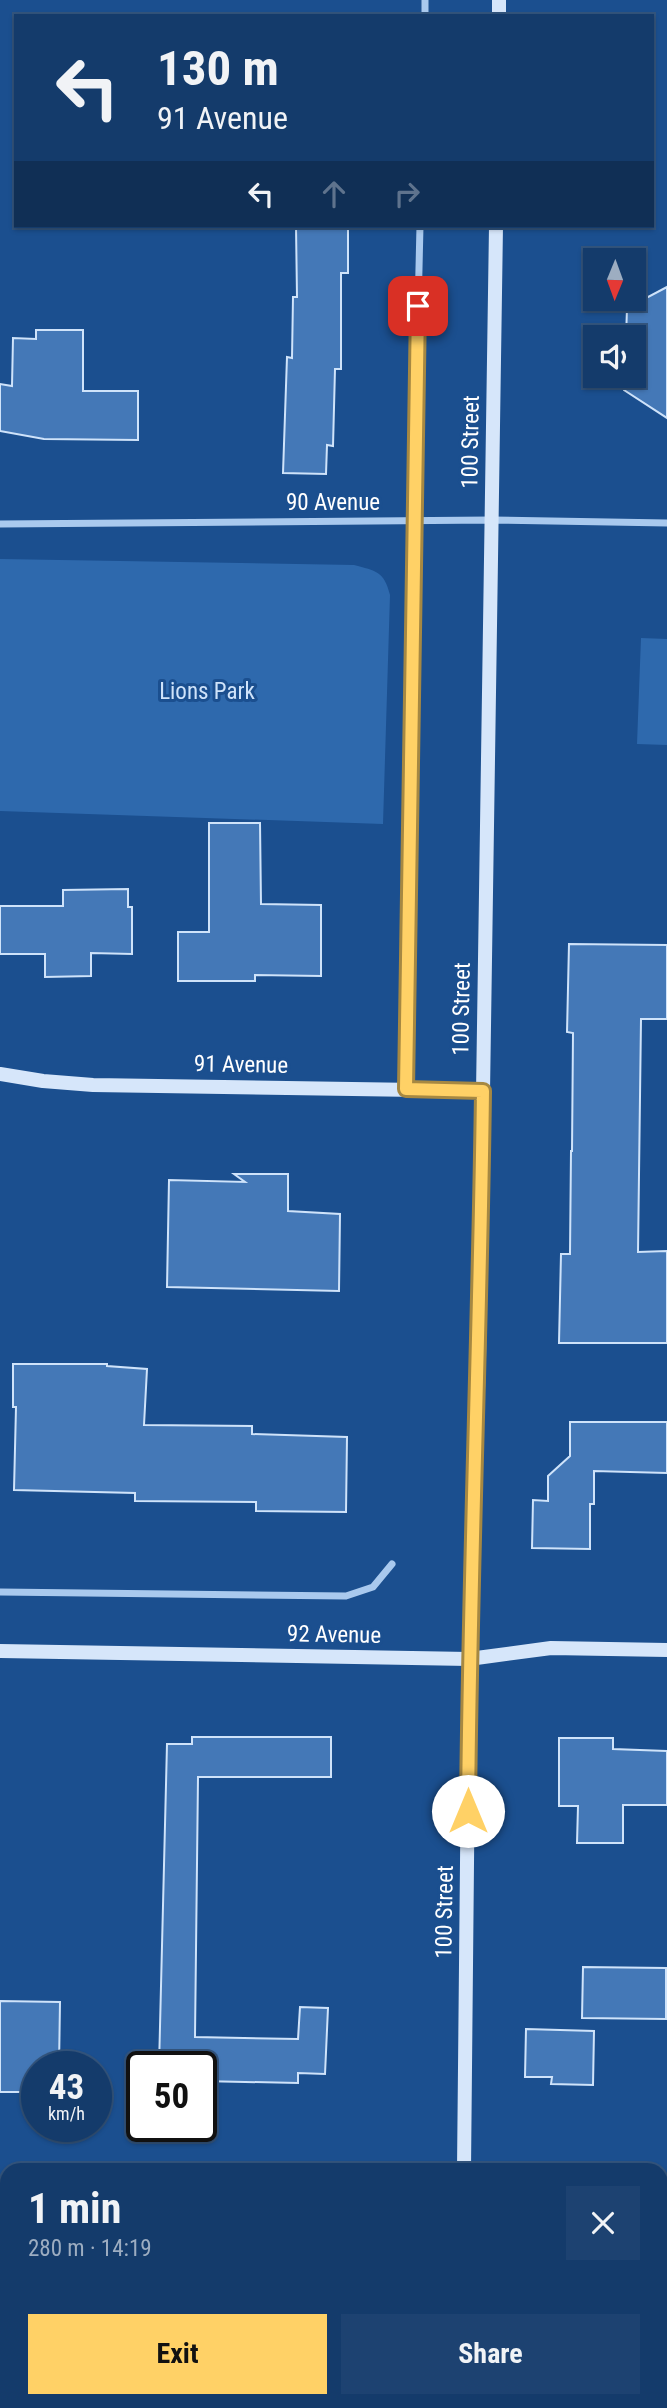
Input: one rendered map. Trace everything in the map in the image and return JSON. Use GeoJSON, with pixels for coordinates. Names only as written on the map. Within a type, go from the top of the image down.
{"type":"FeatureCollection","features":[{"type":"Feature","properties":{"kind":"main road","name":"100 Street"},"geometry":{"type":"LineString","coordinates":[[464,2163],[469,1659],[479,1359],[496,228]]}},
{"type":"Feature","properties":{"kind":"main road","name":"91 Avenue"},"geometry":{"type":"LineString","coordinates":[[0,1074],[93,1085],[483,1091]]}},
{"type":"Feature","properties":{"kind":"main road","name":"92 Avenue"},"geometry":{"type":"LineString","coordinates":[[0,1651],[469,1659],[551,1648],[667,1650]]}},
{"type":"Feature","properties":{"kind":"street"},"geometry":{"type":"LineString","coordinates":[[406,1089],[413,521],[420,228]]}},
{"type":"Feature","properties":{"kind":"street","name":"90 Avenue"},"geometry":{"type":"LineString","coordinates":[[0,524],[491,520],[667,523]]}},
{"type":"Feature","properties":{"kind":"street","name":"92 Avenue"},"geometry":{"type":"LineString","coordinates":[[0,1592],[346,1596],[373,1587],[392,1564]]}},
{"type":"Feature","properties":{"kind":"green space","name":"Lions Park"},"geometry":{"type":"Polygon","coordinates":[[[0,559],[354,565],[378,573],[385,581],[390,595],[383,824],[0,811],[0,559]]]}},
{"type":"Feature","properties":{"kind":"green space"},"geometry":{"type":"Polygon","coordinates":[[[641,638],[667,639],[667,745],[637,744],[641,638]]]}},
{"type":"Feature","properties":{"kind":"building"},"geometry":{"type":"Polygon","coordinates":[[[296,228],[348,228],[348,273],[341,273],[341,369],[335,369],[333,446],[327,445],[326,474],[283,473],[287,357],[292,358],[293,297],[297,297],[296,228]]]}},
{"type":"Feature","properties":{"kind":"building"},"geometry":{"type":"Polygon","coordinates":[[[667,287],[667,418],[624,390],[646,388],[646,325],[626,325],[627,312],[646,312],[646,298],[667,287]]]}},
{"type":"Feature","properties":{"kind":"building"},"geometry":{"type":"Polygon","coordinates":[[[36,330],[83,330],[83,391],[138,391],[138,440],[44,439],[0,431],[0,384],[12,386],[13,338],[36,339],[36,330]]]}},
{"type":"Feature","properties":{"kind":"building"},"geometry":{"type":"Polygon","coordinates":[[[209,823],[260,823],[261,904],[321,905],[321,976],[255,975],[255,981],[178,981],[178,932],[209,932],[209,823]]]}},
{"type":"Feature","properties":{"kind":"building"},"geometry":{"type":"Polygon","coordinates":[[[128,889],[128,907],[132,907],[132,954],[91,953],[91,976],[45,977],[45,954],[0,954],[0,906],[63,906],[63,890],[128,889]]]}},
{"type":"Feature","properties":{"kind":"building"},"geometry":{"type":"Polygon","coordinates":[[[569,944],[667,945],[667,1019],[641,1019],[638,1252],[667,1251],[667,1343],[559,1343],[561,1254],[570,1254],[573,1033],[567,1032],[569,944]]]}},
{"type":"Feature","properties":{"kind":"building"},"geometry":{"type":"Polygon","coordinates":[[[234,1174],[288,1174],[288,1211],[340,1214],[339,1291],[167,1287],[169,1180],[245,1182],[234,1174]]]}},
{"type":"Feature","properties":{"kind":"building"},"geometry":{"type":"Polygon","coordinates":[[[13,1364],[107,1364],[147,1369],[144,1425],[252,1426],[252,1434],[347,1437],[346,1512],[256,1511],[256,1502],[135,1501],[135,1493],[14,1490],[16,1407],[13,1407],[13,1364]]]}},
{"type":"Feature","properties":{"kind":"building"},"geometry":{"type":"Polygon","coordinates":[[[570,1422],[667,1422],[667,1473],[594,1471],[594,1504],[590,1504],[590,1549],[532,1548],[533,1500],[548,1501],[548,1476],[570,1456],[570,1422]]]}},
{"type":"Feature","properties":{"kind":"building"},"geometry":{"type":"Polygon","coordinates":[[[192,1737],[331,1737],[331,1777],[198,1777],[195,2037],[298,2039],[300,2007],[328,2008],[325,2074],[298,2073],[298,2083],[217,2081],[217,2051],[159,2051],[167,1744],[192,1744],[192,1737]]]}},
{"type":"Feature","properties":{"kind":"building"},"geometry":{"type":"Polygon","coordinates":[[[559,1738],[613,1738],[613,1749],[667,1751],[667,1805],[623,1805],[623,1843],[577,1843],[578,1806],[559,1806],[559,1738]]]}},
{"type":"Feature","properties":{"kind":"building"},"geometry":{"type":"Polygon","coordinates":[[[583,1967],[666,1968],[666,2019],[582,2018],[583,1967]]]}},
{"type":"Feature","properties":{"kind":"building"},"geometry":{"type":"Polygon","coordinates":[[[0,2001],[60,2002],[59,2051],[21,2051],[21,2092],[0,2092],[0,2001]]]}},
{"type":"Feature","properties":{"kind":"building"},"geometry":{"type":"Polygon","coordinates":[[[526,2029],[594,2031],[593,2085],[551,2084],[552,2077],[525,2077],[526,2029]]]}},
{"type":"Feature","properties":{"kind":"route"},"geometry":{"type":"LineString","coordinates":[[418,306],[406,1089],[483,1091],[479,1359],[469,1659],[468,1811]]}}]}
